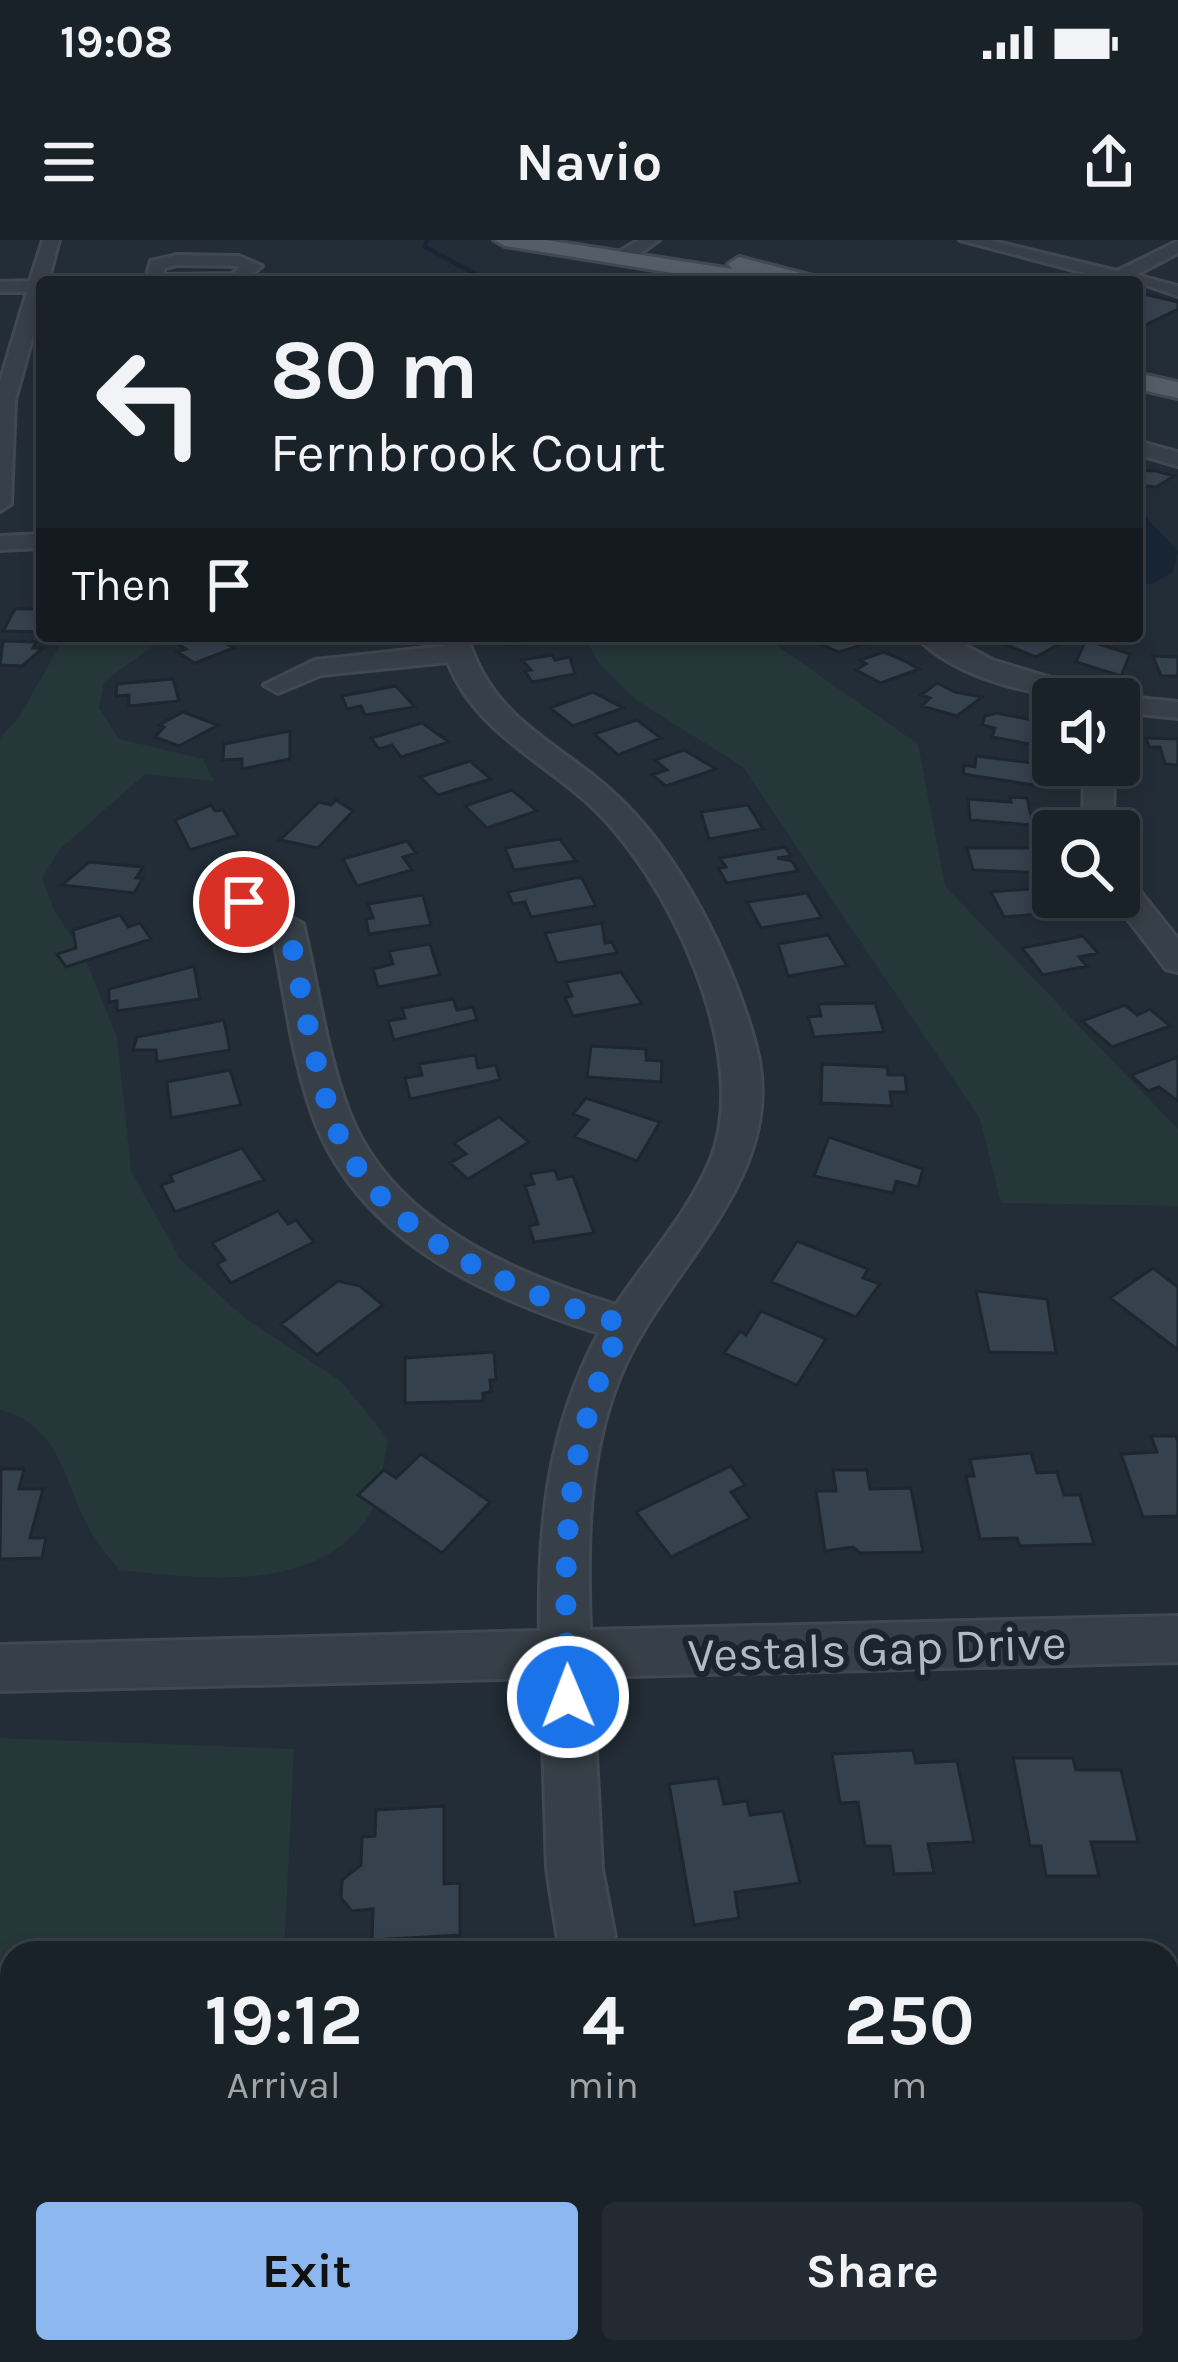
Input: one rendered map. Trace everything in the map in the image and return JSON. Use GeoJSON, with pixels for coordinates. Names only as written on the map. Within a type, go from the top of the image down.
{"type":"FeatureCollection","features":[{"type":"Feature","properties":{"kind":"main road"},"geometry":{"type":"LineString","coordinates":[[505,240],[640,248],[749,276]]}},
{"type":"Feature","properties":{"kind":"main road"},"geometry":{"type":"LineString","coordinates":[[586,240],[792,276]]}},
{"type":"Feature","properties":{"kind":"main road"},"geometry":{"type":"LineString","coordinates":[[1143,368],[1178,376]]}},
{"type":"Feature","properties":{"kind":"main road"},"geometry":{"type":"LineString","coordinates":[[1143,382],[1178,390]]}},
{"type":"Feature","properties":{"kind":"street"},"geometry":{"type":"LineString","coordinates":[[42,276],[51,240]]}},
{"type":"Feature","properties":{"kind":"street"},"geometry":{"type":"LineString","coordinates":[[968,240],[1103,276]]}},
{"type":"Feature","properties":{"kind":"street"},"geometry":{"type":"LineString","coordinates":[[1120,276],[1178,246]]}},
{"type":"Feature","properties":{"kind":"street"},"geometry":{"type":"LineString","coordinates":[[154,276],[157,265],[169,261],[238,261],[253,266],[240,276]]}},
{"type":"Feature","properties":{"kind":"street"},"geometry":{"type":"LineString","coordinates":[[1143,284],[1178,291]]}},
{"type":"Feature","properties":{"kind":"street"},"geometry":{"type":"LineString","coordinates":[[0,287],[36,286]]}},
{"type":"Feature","properties":{"kind":"street"},"geometry":{"type":"LineString","coordinates":[[0,504],[5,400],[36,299]]}},
{"type":"Feature","properties":{"kind":"street"},"geometry":{"type":"LineString","coordinates":[[1143,449],[1178,459]]}},
{"type":"Feature","properties":{"kind":"street"},"geometry":{"type":"LineString","coordinates":[[0,543],[36,541]]}},
{"type":"Feature","properties":{"kind":"street"},"geometry":{"type":"LineString","coordinates":[[940,642],[1000,673],[1032,682]]}},
{"type":"Feature","properties":{"kind":"street"},"geometry":{"type":"LineString","coordinates":[[278,685],[315,668],[456,644],[472,685],[498,718],[593,791],[644,847],[736,1033],[744,1105],[726,1176],[623,1324],[590,1399],[567,1501],[572,1853],[587,1941]]}},
{"type":"Feature","properties":{"kind":"street"},"geometry":{"type":"LineString","coordinates":[[1140,706],[1178,710]]}},
{"type":"Feature","properties":{"kind":"street"},"geometry":{"type":"LineString","coordinates":[[244,902],[287,924],[331,1115],[379,1191],[461,1258],[512,1286],[623,1324]]}},
{"type":"Feature","properties":{"kind":"street"},"geometry":{"type":"LineString","coordinates":[[1140,913],[1178,962]]}},
{"type":"Feature","properties":{"kind":"street","name":"Vestals Gap Drive"},"geometry":{"type":"LineString","coordinates":[[0,1668],[567,1658],[1178,1639]]}},
{"type":"Feature","properties":{"kind":"shaded area"},"geometry":{"type":"Polygon","coordinates":[[[62,642],[158,642],[104,682],[99,708],[119,739],[203,759],[214,781],[145,774],[59,850],[42,879],[55,912],[84,956],[117,1037],[131,1171],[181,1260],[247,1320],[341,1381],[388,1439],[367,1519],[344,1543],[286,1571],[219,1577],[119,1570],[90,1530],[49,1443],[20,1417],[0,1410],[0,738],[19,717],[62,642]]]}},
{"type":"Feature","properties":{"kind":"shaded area"},"geometry":{"type":"Polygon","coordinates":[[[588,642],[772,642],[918,744],[945,886],[1178,1129],[1178,1206],[1001,1203],[980,1119],[743,767],[636,700],[598,662],[588,642]]]}},
{"type":"Feature","properties":{"kind":"shaded area"},"geometry":{"type":"Polygon","coordinates":[[[0,1738],[294,1749],[285,1941],[0,1941],[0,1738]]]}},
{"type":"Feature","properties":{"kind":"water"},"geometry":{"type":"Polygon","coordinates":[[[1143,514],[1178,551],[1173,572],[1143,584],[1143,514]]]}},
{"type":"Feature","properties":{"kind":"building"},"geometry":{"type":"Polygon","coordinates":[[[1143,295],[1178,302],[1178,309],[1143,326],[1143,295]]]}},
{"type":"Feature","properties":{"kind":"building"},"geometry":{"type":"Polygon","coordinates":[[[1143,470],[1174,476],[1156,487],[1143,486],[1143,470]]]}},
{"type":"Feature","properties":{"kind":"building"},"geometry":{"type":"Polygon","coordinates":[[[15,609],[36,609],[36,632],[3,631],[15,609]]]}},
{"type":"Feature","properties":{"kind":"building"},"geometry":{"type":"Polygon","coordinates":[[[3,641],[36,642],[33,648],[43,648],[22,666],[0,665],[3,641]]]}},
{"type":"Feature","properties":{"kind":"building"},"geometry":{"type":"Polygon","coordinates":[[[223,642],[234,648],[195,663],[177,652],[186,649],[178,644],[223,642]]]}},
{"type":"Feature","properties":{"kind":"building"},"geometry":{"type":"Polygon","coordinates":[[[816,642],[872,642],[839,652],[816,642]]]}},
{"type":"Feature","properties":{"kind":"building"},"geometry":{"type":"Polygon","coordinates":[[[999,642],[1062,642],[1036,657],[999,642]]]}},
{"type":"Feature","properties":{"kind":"building"},"geometry":{"type":"Polygon","coordinates":[[[1085,642],[1130,654],[1121,676],[1076,662],[1085,642]]]}},
{"type":"Feature","properties":{"kind":"building"},"geometry":{"type":"Polygon","coordinates":[[[884,652],[919,669],[881,683],[856,670],[866,664],[860,660],[884,652]]]}},
{"type":"Feature","properties":{"kind":"building"},"geometry":{"type":"Polygon","coordinates":[[[552,655],[555,660],[570,657],[575,674],[532,682],[525,671],[531,670],[522,660],[552,655]]]}},
{"type":"Feature","properties":{"kind":"building"},"geometry":{"type":"Polygon","coordinates":[[[1153,656],[1178,657],[1178,676],[1161,676],[1153,656]]]}},
{"type":"Feature","properties":{"kind":"building"},"geometry":{"type":"Polygon","coordinates":[[[173,679],[179,701],[129,706],[129,695],[116,696],[117,684],[173,679]]]}},
{"type":"Feature","properties":{"kind":"building"},"geometry":{"type":"Polygon","coordinates":[[[937,683],[982,697],[957,716],[922,706],[930,698],[921,695],[937,683]]]}},
{"type":"Feature","properties":{"kind":"building"},"geometry":{"type":"Polygon","coordinates":[[[396,686],[415,707],[365,715],[361,706],[347,709],[342,696],[396,686]]]}},
{"type":"Feature","properties":{"kind":"building"},"geometry":{"type":"Polygon","coordinates":[[[593,692],[623,708],[573,726],[550,708],[593,692]]]}},
{"type":"Feature","properties":{"kind":"building"},"geometry":{"type":"Polygon","coordinates":[[[183,712],[218,725],[179,746],[155,737],[164,727],[159,725],[183,712]]]}},
{"type":"Feature","properties":{"kind":"building"},"geometry":{"type":"Polygon","coordinates":[[[997,713],[1032,720],[1032,744],[992,737],[995,728],[982,725],[985,716],[997,713]]]}},
{"type":"Feature","properties":{"kind":"building"},"geometry":{"type":"Polygon","coordinates":[[[637,720],[661,738],[618,755],[594,734],[637,720]]]}},
{"type":"Feature","properties":{"kind":"building"},"geometry":{"type":"Polygon","coordinates":[[[422,723],[449,742],[401,757],[392,745],[379,749],[371,738],[422,723]]]}},
{"type":"Feature","properties":{"kind":"building"},"geometry":{"type":"Polygon","coordinates":[[[290,731],[290,759],[242,769],[242,759],[223,760],[224,744],[290,731]]]}},
{"type":"Feature","properties":{"kind":"building"},"geometry":{"type":"Polygon","coordinates":[[[1146,738],[1178,739],[1178,765],[1165,764],[1160,747],[1149,747],[1146,738]]]}},
{"type":"Feature","properties":{"kind":"building"},"geometry":{"type":"Polygon","coordinates":[[[684,750],[716,769],[666,786],[652,775],[667,770],[655,760],[684,750]]]}},
{"type":"Feature","properties":{"kind":"building"},"geometry":{"type":"Polygon","coordinates":[[[976,756],[1032,763],[1032,785],[963,774],[964,765],[975,767],[976,756]]]}},
{"type":"Feature","properties":{"kind":"building"},"geometry":{"type":"Polygon","coordinates":[[[470,761],[491,779],[438,795],[420,777],[470,761]]]}},
{"type":"Feature","properties":{"kind":"building"},"geometry":{"type":"Polygon","coordinates":[[[512,790],[537,811],[487,828],[465,806],[512,790]]]}},
{"type":"Feature","properties":{"kind":"building"},"geometry":{"type":"Polygon","coordinates":[[[1010,797],[1027,798],[1032,825],[970,820],[968,799],[1011,802],[1010,797]]]}},
{"type":"Feature","properties":{"kind":"building"},"geometry":{"type":"Polygon","coordinates":[[[336,800],[353,811],[318,848],[280,840],[319,802],[331,805],[336,800]]]}},
{"type":"Feature","properties":{"kind":"building"},"geometry":{"type":"Polygon","coordinates":[[[211,805],[215,811],[223,810],[238,835],[190,850],[175,820],[211,805]]]}},
{"type":"Feature","properties":{"kind":"building"},"geometry":{"type":"Polygon","coordinates":[[[748,805],[763,829],[709,839],[701,812],[748,805]]]}},
{"type":"Feature","properties":{"kind":"building"},"geometry":{"type":"Polygon","coordinates":[[[560,839],[576,861],[514,870],[505,848],[560,839]]]}},
{"type":"Feature","properties":{"kind":"building"},"geometry":{"type":"Polygon","coordinates":[[[407,841],[416,853],[403,857],[412,870],[357,886],[343,859],[407,841]]]}},
{"type":"Feature","properties":{"kind":"building"},"geometry":{"type":"Polygon","coordinates":[[[785,847],[791,856],[777,858],[792,861],[798,871],[727,883],[718,868],[726,867],[720,858],[785,847]]]}},
{"type":"Feature","properties":{"kind":"building"},"geometry":{"type":"Polygon","coordinates":[[[967,848],[1032,848],[1032,872],[973,870],[967,848]]]}},
{"type":"Feature","properties":{"kind":"building"},"geometry":{"type":"Polygon","coordinates":[[[89,862],[143,867],[136,878],[143,878],[134,893],[62,885],[89,862]]]}},
{"type":"Feature","properties":{"kind":"building"},"geometry":{"type":"Polygon","coordinates":[[[582,878],[596,906],[531,917],[525,902],[513,904],[508,892],[582,878]]]}},
{"type":"Feature","properties":{"kind":"building"},"geometry":{"type":"Polygon","coordinates":[[[1032,889],[1032,915],[1004,917],[991,892],[1032,889]]]}},
{"type":"Feature","properties":{"kind":"building"},"geometry":{"type":"Polygon","coordinates":[[[807,893],[822,918],[761,928],[747,902],[807,893]]]}},
{"type":"Feature","properties":{"kind":"building"},"geometry":{"type":"Polygon","coordinates":[[[423,895],[431,925],[369,934],[366,919],[373,918],[368,904],[423,895]]]}},
{"type":"Feature","properties":{"kind":"building"},"geometry":{"type":"Polygon","coordinates":[[[120,915],[128,927],[140,923],[151,939],[66,967],[57,954],[76,948],[73,930],[120,915]]]}},
{"type":"Feature","properties":{"kind":"building"},"geometry":{"type":"Polygon","coordinates":[[[602,923],[605,943],[612,942],[617,953],[557,963],[545,933],[602,923]]]}},
{"type":"Feature","properties":{"kind":"building"},"geometry":{"type":"Polygon","coordinates":[[[828,935],[847,966],[788,976],[778,944],[828,935]]]}},
{"type":"Feature","properties":{"kind":"building"},"geometry":{"type":"Polygon","coordinates":[[[1083,936],[1098,953],[1079,957],[1087,966],[1043,975],[1022,948],[1083,936]]]}},
{"type":"Feature","properties":{"kind":"building"},"geometry":{"type":"Polygon","coordinates":[[[430,944],[440,975],[378,987],[373,969],[393,964],[389,951],[430,944]]]}},
{"type":"Feature","properties":{"kind":"building"},"geometry":{"type":"Polygon","coordinates":[[[194,966],[200,999],[117,1011],[117,1001],[109,1002],[109,989],[194,966]]]}},
{"type":"Feature","properties":{"kind":"building"},"geometry":{"type":"Polygon","coordinates":[[[621,972],[642,1004],[573,1016],[565,998],[572,996],[566,982],[621,972]]]}},
{"type":"Feature","properties":{"kind":"building"},"geometry":{"type":"Polygon","coordinates":[[[453,999],[457,1010],[473,1007],[477,1020],[394,1040],[388,1021],[405,1018],[402,1008],[453,999]]]}},
{"type":"Feature","properties":{"kind":"building"},"geometry":{"type":"Polygon","coordinates":[[[875,1003],[884,1032],[814,1037],[808,1017],[821,1016],[818,1004],[875,1003]]]}},
{"type":"Feature","properties":{"kind":"building"},"geometry":{"type":"Polygon","coordinates":[[[1125,1005],[1137,1015],[1150,1009],[1170,1026],[1112,1047],[1082,1021],[1125,1005]]]}},
{"type":"Feature","properties":{"kind":"building"},"geometry":{"type":"Polygon","coordinates":[[[224,1020],[230,1050],[157,1062],[156,1050],[133,1050],[137,1037],[224,1020]]]}},
{"type":"Feature","properties":{"kind":"building"},"geometry":{"type":"Polygon","coordinates":[[[591,1046],[646,1049],[646,1060],[662,1061],[661,1082],[587,1077],[591,1046]]]}},
{"type":"Feature","properties":{"kind":"building"},"geometry":{"type":"Polygon","coordinates":[[[475,1055],[478,1068],[496,1065],[500,1080],[410,1099],[405,1078],[422,1075],[419,1064],[475,1055]]]}},
{"type":"Feature","properties":{"kind":"building"},"geometry":{"type":"Polygon","coordinates":[[[1178,1057],[1178,1101],[1159,1087],[1148,1091],[1131,1075],[1178,1057]]]}},
{"type":"Feature","properties":{"kind":"building"},"geometry":{"type":"Polygon","coordinates":[[[822,1064],[887,1067],[888,1075],[905,1075],[907,1092],[890,1092],[892,1106],[821,1103],[822,1064]]]}},
{"type":"Feature","properties":{"kind":"building"},"geometry":{"type":"Polygon","coordinates":[[[230,1070],[241,1105],[171,1118],[167,1082],[230,1070]]]}},
{"type":"Feature","properties":{"kind":"building"},"geometry":{"type":"Polygon","coordinates":[[[586,1098],[660,1122],[637,1161],[574,1137],[588,1120],[573,1114],[586,1098]]]}},
{"type":"Feature","properties":{"kind":"building"},"geometry":{"type":"Polygon","coordinates":[[[499,1117],[529,1142],[468,1179],[450,1163],[466,1154],[454,1143],[499,1117]]]}},
{"type":"Feature","properties":{"kind":"building"},"geometry":{"type":"Polygon","coordinates":[[[829,1137],[923,1169],[918,1187],[896,1181],[893,1193],[814,1176],[829,1137]]]}},
{"type":"Feature","properties":{"kind":"building"},"geometry":{"type":"Polygon","coordinates":[[[242,1148],[264,1180],[175,1212],[161,1185],[173,1181],[170,1175],[242,1148]]]}},
{"type":"Feature","properties":{"kind":"building"},"geometry":{"type":"Polygon","coordinates":[[[555,1170],[558,1179],[573,1176],[594,1233],[534,1242],[529,1226],[538,1224],[525,1186],[534,1184],[530,1174],[555,1170]]]}},
{"type":"Feature","properties":{"kind":"building"},"geometry":{"type":"Polygon","coordinates":[[[278,1211],[288,1224],[296,1220],[314,1242],[231,1283],[217,1264],[225,1260],[212,1243],[278,1211]]]}},
{"type":"Feature","properties":{"kind":"building"},"geometry":{"type":"Polygon","coordinates":[[[797,1241],[868,1269],[863,1278],[880,1284],[856,1317],[771,1282],[797,1241]]]}},
{"type":"Feature","properties":{"kind":"building"},"geometry":{"type":"Polygon","coordinates":[[[1153,1268],[1178,1287],[1178,1350],[1110,1298],[1153,1268]]]}},
{"type":"Feature","properties":{"kind":"building"},"geometry":{"type":"Polygon","coordinates":[[[338,1281],[360,1286],[383,1305],[317,1355],[281,1324],[338,1281]]]}},
{"type":"Feature","properties":{"kind":"building"},"geometry":{"type":"Polygon","coordinates":[[[976,1291],[1047,1299],[1056,1353],[989,1352],[976,1291]]]}},
{"type":"Feature","properties":{"kind":"building"},"geometry":{"type":"Polygon","coordinates":[[[761,1311],[826,1339],[797,1385],[724,1353],[740,1331],[746,1335],[761,1311]]]}},
{"type":"Feature","properties":{"kind":"building"},"geometry":{"type":"Polygon","coordinates":[[[494,1352],[496,1380],[490,1380],[491,1392],[483,1393],[483,1401],[405,1403],[405,1358],[494,1352]]]}},
{"type":"Feature","properties":{"kind":"building"},"geometry":{"type":"Polygon","coordinates":[[[1151,1436],[1176,1436],[1178,1516],[1143,1517],[1121,1454],[1157,1452],[1151,1436]]]}},
{"type":"Feature","properties":{"kind":"building"},"geometry":{"type":"Polygon","coordinates":[[[1031,1453],[1037,1473],[1057,1472],[1064,1495],[1080,1495],[1094,1544],[1020,1546],[1017,1538],[980,1539],[966,1476],[974,1476],[970,1459],[1031,1453]]]}},
{"type":"Feature","properties":{"kind":"building"},"geometry":{"type":"Polygon","coordinates":[[[421,1454],[490,1502],[442,1553],[358,1495],[384,1470],[396,1478],[421,1454]]]}},
{"type":"Feature","properties":{"kind":"building"},"geometry":{"type":"Polygon","coordinates":[[[731,1466],[745,1485],[731,1492],[750,1518],[671,1557],[636,1512],[731,1466]]]}},
{"type":"Feature","properties":{"kind":"building"},"geometry":{"type":"Polygon","coordinates":[[[1,1469],[24,1469],[19,1489],[43,1489],[30,1538],[46,1538],[42,1558],[0,1559],[1,1469]]]}},
{"type":"Feature","properties":{"kind":"building"},"geometry":{"type":"Polygon","coordinates":[[[833,1470],[867,1470],[870,1489],[911,1488],[923,1552],[860,1553],[853,1547],[825,1551],[816,1491],[836,1491],[833,1470]]]}},
{"type":"Feature","properties":{"kind":"building"},"geometry":{"type":"Polygon","coordinates":[[[913,1750],[916,1763],[957,1761],[974,1842],[928,1844],[934,1873],[894,1874],[890,1846],[865,1846],[858,1802],[840,1803],[832,1754],[913,1750]]]}},
{"type":"Feature","properties":{"kind":"building"},"geometry":{"type":"Polygon","coordinates":[[[1013,1758],[1073,1758],[1076,1770],[1121,1770],[1138,1842],[1091,1842],[1099,1876],[1046,1876],[1041,1846],[1030,1846],[1013,1758]]]}},
{"type":"Feature","properties":{"kind":"building"},"geometry":{"type":"Polygon","coordinates":[[[718,1778],[724,1804],[747,1801],[750,1815],[783,1811],[800,1883],[735,1892],[739,1918],[694,1925],[669,1784],[718,1778]]]}},
{"type":"Feature","properties":{"kind":"building"},"geometry":{"type":"Polygon","coordinates":[[[444,1806],[444,1884],[460,1883],[460,1935],[372,1940],[373,1909],[352,1911],[341,1898],[342,1880],[361,1865],[362,1837],[375,1836],[376,1810],[444,1806]]]}},
{"type":"Feature","properties":{"kind":"waterway"},"geometry":{"type":"LineString","coordinates":[[427,240],[425,247],[480,276]]}},
{"type":"Feature","properties":{"kind":"route"},"geometry":{"type":"LineString","coordinates":[[244,902],[287,924],[331,1115],[351,1154],[379,1191],[461,1258],[512,1286],[623,1324],[597,1379],[578,1438],[567,1501],[568,1697]]}}]}
